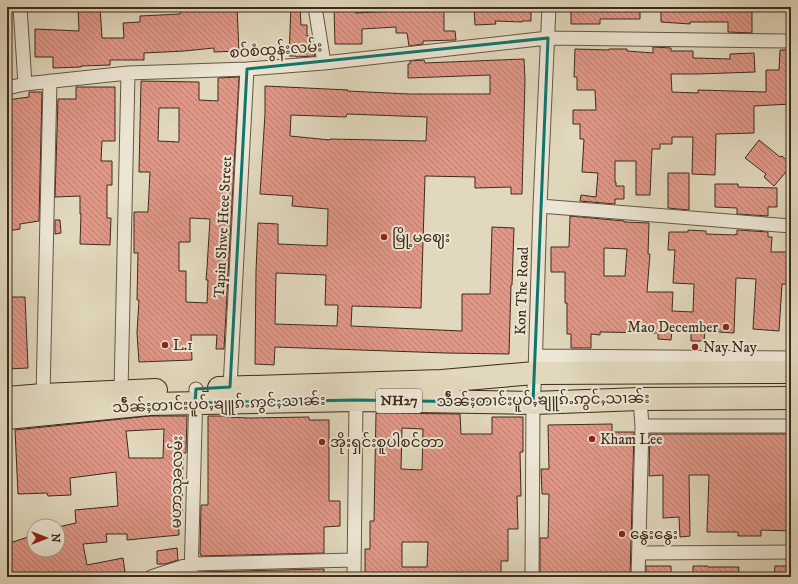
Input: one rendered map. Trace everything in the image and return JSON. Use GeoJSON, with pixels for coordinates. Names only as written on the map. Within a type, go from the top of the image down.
{"type":"FeatureCollection","features":[{"type":"Feature","properties":{"kind":"highway","name":"သဵႅၼ်ႈတၢင်းပူဝ်ႇၶျူၵ်ႉဢွင်ႇသၢၼ်း"},"geometry":{"type":"LineString","coordinates":[[7,418],[149,404],[195,396],[230,387],[442,381],[535,365],[791,372]]}},
{"type":"Feature","properties":{"kind":"highway","name":"သဵႅၼ်ႈတၢင်းပူဝ်ႇၶျူၵ်ႉဢွင်ႇသၢၼ်း"},"geometry":{"type":"LineString","coordinates":[[7,398],[121,391],[195,396],[533,403],[640,399],[791,398]]}},
{"type":"Feature","properties":{"kind":"street"},"geometry":{"type":"LineString","coordinates":[[21,7],[26,84]]}},
{"type":"Feature","properties":{"kind":"street"},"geometry":{"type":"LineString","coordinates":[[315,7],[324,63]]}},
{"type":"Feature","properties":{"kind":"street","name":"Kon The Road"},"geometry":{"type":"LineString","coordinates":[[532,577],[533,403],[540,206],[550,7]]}},
{"type":"Feature","properties":{"kind":"street","name":"စဝ်စံထွန်းလမ်း"},"geometry":{"type":"LineString","coordinates":[[7,88],[50,81],[128,73],[247,69],[324,63],[548,38],[791,41]]}},
{"type":"Feature","properties":{"kind":"street","name":"Tapin Shwe Htee Street"},"geometry":{"type":"LineString","coordinates":[[230,387],[247,69]]}},
{"type":"Feature","properties":{"kind":"street"},"geometry":{"type":"LineString","coordinates":[[121,391],[128,73]]}},
{"type":"Feature","properties":{"kind":"street"},"geometry":{"type":"LineString","coordinates":[[43,395],[50,81]]}},
{"type":"Feature","properties":{"kind":"street"},"geometry":{"type":"LineString","coordinates":[[540,206],[791,226]]}},
{"type":"Feature","properties":{"kind":"street"},"geometry":{"type":"LineString","coordinates":[[535,365],[791,358]]}},
{"type":"Feature","properties":{"kind":"street","name":"မဟာသုခလမ်း"},"geometry":{"type":"LineString","coordinates":[[191,570],[195,396]]}},
{"type":"Feature","properties":{"kind":"street"},"geometry":{"type":"LineString","coordinates":[[638,577],[642,426],[640,399]]}},
{"type":"Feature","properties":{"kind":"street"},"geometry":{"type":"LineString","coordinates":[[354,577],[356,400]]}},
{"type":"Feature","properties":{"kind":"street"},"geometry":{"type":"LineString","coordinates":[[642,426],[791,426]]}},
{"type":"Feature","properties":{"kind":"street"},"geometry":{"type":"LineString","coordinates":[[639,552],[791,552]]}},
{"type":"Feature","properties":{"kind":"street"},"geometry":{"type":"LineString","coordinates":[[152,577],[191,570],[354,560]]}},
{"type":"Feature","properties":{"kind":"highlighted area"},"geometry":{"type":"Polygon","coordinates":[[[548,38],[533,403],[356,400],[195,403],[196,389],[230,387],[247,69],[548,38]]]}},
{"type":"Feature","properties":{"kind":"building"},"geometry":{"type":"Polygon","coordinates":[[[78,7],[100,7],[102,38],[124,38],[123,23],[140,22],[140,16],[180,14],[180,7],[237,7],[239,51],[214,52],[214,48],[144,53],[144,60],[110,60],[110,65],[53,68],[53,57],[35,57],[35,29],[79,31],[78,7]]]}},
{"type":"Feature","properties":{"kind":"building"},"geometry":{"type":"Polygon","coordinates":[[[291,7],[300,7],[301,25],[307,25],[307,36],[312,36],[315,56],[289,56],[291,7]]]}},
{"type":"Feature","properties":{"kind":"building"},"geometry":{"type":"Polygon","coordinates":[[[334,7],[356,7],[356,13],[396,11],[396,7],[444,7],[444,31],[455,31],[456,40],[423,41],[423,44],[409,46],[407,33],[396,33],[396,27],[362,29],[362,44],[335,44],[334,7]]]}},
{"type":"Feature","properties":{"kind":"building"},"geometry":{"type":"Polygon","coordinates":[[[474,7],[531,7],[531,21],[495,21],[496,24],[475,25],[474,7]]]}},
{"type":"Feature","properties":{"kind":"building"},"geometry":{"type":"Polygon","coordinates":[[[571,7],[640,7],[640,19],[600,19],[600,24],[571,24],[571,7]]]}},
{"type":"Feature","properties":{"kind":"building"},"geometry":{"type":"Polygon","coordinates":[[[661,7],[752,7],[752,33],[728,32],[728,22],[690,22],[690,24],[661,22],[661,7]]]}},
{"type":"Feature","properties":{"kind":"building"},"geometry":{"type":"Polygon","coordinates":[[[653,47],[671,48],[671,51],[693,51],[693,58],[730,59],[730,54],[754,53],[755,72],[671,74],[672,92],[698,93],[698,90],[766,92],[766,70],[779,70],[780,50],[791,50],[791,104],[754,106],[754,133],[716,134],[715,175],[692,174],[693,137],[672,137],[672,144],[660,144],[660,149],[652,149],[650,195],[636,195],[636,161],[615,161],[615,182],[616,186],[624,186],[624,199],[615,199],[615,204],[580,201],[581,195],[596,197],[598,173],[582,172],[584,139],[580,139],[580,124],[573,124],[573,110],[596,110],[595,90],[577,90],[577,77],[574,77],[575,49],[627,49],[627,51],[653,53],[653,47]]]}},
{"type":"Feature","properties":{"kind":"building"},"geometry":{"type":"Polygon","coordinates":[[[524,59],[525,80],[522,194],[511,194],[511,187],[475,188],[475,177],[425,176],[421,308],[352,306],[351,326],[462,331],[462,294],[490,294],[492,227],[514,228],[509,354],[275,347],[274,365],[255,364],[258,223],[278,224],[278,244],[327,246],[328,209],[292,206],[293,196],[260,194],[265,114],[265,86],[409,94],[490,94],[490,75],[408,78],[408,64],[410,64],[410,61],[424,60],[425,63],[524,59]],[[347,114],[346,117],[291,115],[290,136],[330,140],[426,141],[427,117],[347,114]],[[276,273],[275,324],[337,326],[338,305],[325,305],[326,275],[276,273]]]}},
{"type":"Feature","properties":{"kind":"building"},"geometry":{"type":"Polygon","coordinates":[[[239,77],[224,349],[216,349],[217,335],[191,335],[192,360],[139,362],[137,333],[139,300],[137,300],[138,253],[134,253],[134,212],[148,212],[150,172],[139,172],[141,81],[199,82],[199,100],[218,101],[218,78],[239,77]],[[159,108],[158,141],[179,142],[179,108],[159,108]],[[190,218],[190,242],[179,242],[179,271],[186,271],[186,302],[207,303],[208,280],[206,280],[210,219],[190,218]]]}},
{"type":"Feature","properties":{"kind":"building"},"geometry":{"type":"Polygon","coordinates":[[[76,87],[115,87],[115,141],[102,141],[101,161],[112,161],[112,185],[107,185],[107,218],[111,218],[110,245],[80,244],[80,196],[55,197],[58,99],[76,99],[76,87]]]}},
{"type":"Feature","properties":{"kind":"building"},"geometry":{"type":"Polygon","coordinates":[[[29,92],[42,92],[39,221],[20,224],[20,229],[7,231],[7,100],[29,97],[29,92]]]}},
{"type":"Feature","properties":{"kind":"building"},"geometry":{"type":"Polygon","coordinates":[[[759,140],[791,164],[791,166],[774,186],[764,177],[766,174],[745,158],[759,140]]]}},
{"type":"Feature","properties":{"kind":"building"},"geometry":{"type":"Polygon","coordinates":[[[668,173],[689,173],[689,210],[668,208],[668,173]]]}},
{"type":"Feature","properties":{"kind":"building"},"geometry":{"type":"Polygon","coordinates":[[[715,184],[738,184],[738,187],[777,188],[777,207],[768,207],[768,216],[737,214],[737,208],[715,207],[715,184]]]}},
{"type":"Feature","properties":{"kind":"building"},"geometry":{"type":"Polygon","coordinates":[[[570,216],[624,222],[649,223],[648,254],[650,254],[647,292],[673,292],[672,311],[693,312],[694,284],[673,283],[675,250],[668,250],[669,232],[688,232],[688,230],[706,231],[706,234],[737,235],[737,230],[768,232],[768,237],[772,237],[771,252],[791,252],[791,284],[782,284],[779,331],[753,329],[756,279],[736,278],[734,333],[705,331],[704,341],[691,341],[691,331],[672,330],[671,340],[658,339],[658,333],[600,332],[600,335],[591,334],[591,348],[571,348],[571,334],[567,334],[565,272],[551,272],[551,247],[569,247],[570,216]],[[604,248],[604,276],[625,276],[627,249],[604,248]]]}},
{"type":"Feature","properties":{"kind":"building"},"geometry":{"type":"Polygon","coordinates":[[[55,220],[60,220],[61,233],[55,234],[55,220]]]}},
{"type":"Feature","properties":{"kind":"building"},"geometry":{"type":"Polygon","coordinates":[[[7,297],[25,297],[28,368],[7,369],[7,297]]]}},
{"type":"Feature","properties":{"kind":"building"},"geometry":{"type":"Polygon","coordinates":[[[376,413],[460,414],[461,434],[492,434],[492,417],[523,417],[523,452],[520,452],[521,496],[517,496],[518,529],[508,529],[508,561],[501,561],[501,577],[365,577],[365,549],[370,549],[370,521],[374,521],[376,413]],[[402,428],[401,469],[422,470],[423,429],[402,428]],[[402,542],[402,567],[427,567],[428,542],[402,542]]]}},
{"type":"Feature","properties":{"kind":"building"},"geometry":{"type":"Polygon","coordinates":[[[150,416],[187,416],[186,453],[183,453],[182,514],[178,514],[179,535],[127,540],[127,534],[106,534],[107,542],[83,544],[87,565],[123,558],[125,572],[106,576],[107,577],[7,577],[7,544],[26,538],[26,558],[66,558],[66,525],[76,523],[75,510],[118,506],[116,472],[70,478],[71,495],[48,496],[47,493],[18,494],[15,430],[150,416]],[[164,429],[126,431],[129,458],[163,458],[164,429]]]}},
{"type":"Feature","properties":{"kind":"building"},"geometry":{"type":"Polygon","coordinates":[[[208,416],[249,418],[309,417],[309,420],[329,420],[329,501],[340,501],[340,526],[324,527],[324,553],[201,556],[201,505],[208,505],[208,416]]]}},
{"type":"Feature","properties":{"kind":"building"},"geometry":{"type":"Polygon","coordinates":[[[612,424],[612,432],[634,432],[630,577],[540,577],[540,538],[548,538],[549,494],[542,494],[541,469],[549,469],[548,425],[612,424]]]}},
{"type":"Feature","properties":{"kind":"building"},"geometry":{"type":"Polygon","coordinates":[[[650,434],[791,434],[791,531],[761,530],[761,536],[738,536],[738,532],[707,532],[709,475],[689,475],[690,536],[680,537],[679,517],[663,518],[663,475],[649,476],[650,434]]]}},
{"type":"Feature","properties":{"kind":"building"},"geometry":{"type":"Polygon","coordinates":[[[177,548],[178,560],[165,564],[157,564],[157,551],[177,548]]]}},
{"type":"Feature","properties":{"kind":"building"},"geometry":{"type":"Polygon","coordinates":[[[646,566],[671,566],[671,577],[646,577],[646,566]]]}},
{"type":"Feature","properties":{"kind":"building"},"geometry":{"type":"Polygon","coordinates":[[[693,566],[739,567],[738,577],[693,577],[693,566]]]}},
{"type":"Feature","properties":{"kind":"building"},"geometry":{"type":"Polygon","coordinates":[[[775,566],[788,566],[788,577],[774,577],[775,566]]]}},
{"type":"Feature","properties":{"kind":"building"},"geometry":{"type":"Polygon","coordinates":[[[324,569],[324,577],[201,577],[201,572],[324,569]]]}},
{"type":"Feature","properties":{"kind":"place","name":"မြို့မဈေး"},"geometry":{"type":"Point","coordinates":[384,237]}},
{"type":"Feature","properties":{"kind":"place","name":"Mao December"},"geometry":{"type":"Point","coordinates":[726,327]}},
{"type":"Feature","properties":{"kind":"place","name":"L.1"},"geometry":{"type":"Point","coordinates":[165,345]}},
{"type":"Feature","properties":{"kind":"place","name":"Nay Nay"},"geometry":{"type":"Point","coordinates":[695,347]}},
{"type":"Feature","properties":{"kind":"place","name":"Kham Lee"},"geometry":{"type":"Point","coordinates":[592,439]}},
{"type":"Feature","properties":{"kind":"place","name":"အိုးရှင်းစူပါစင်တာ"},"geometry":{"type":"Point","coordinates":[322,442]}},
{"type":"Feature","properties":{"kind":"place","name":"နွေးနွေး"},"geometry":{"type":"Point","coordinates":[622,534]}}]}
